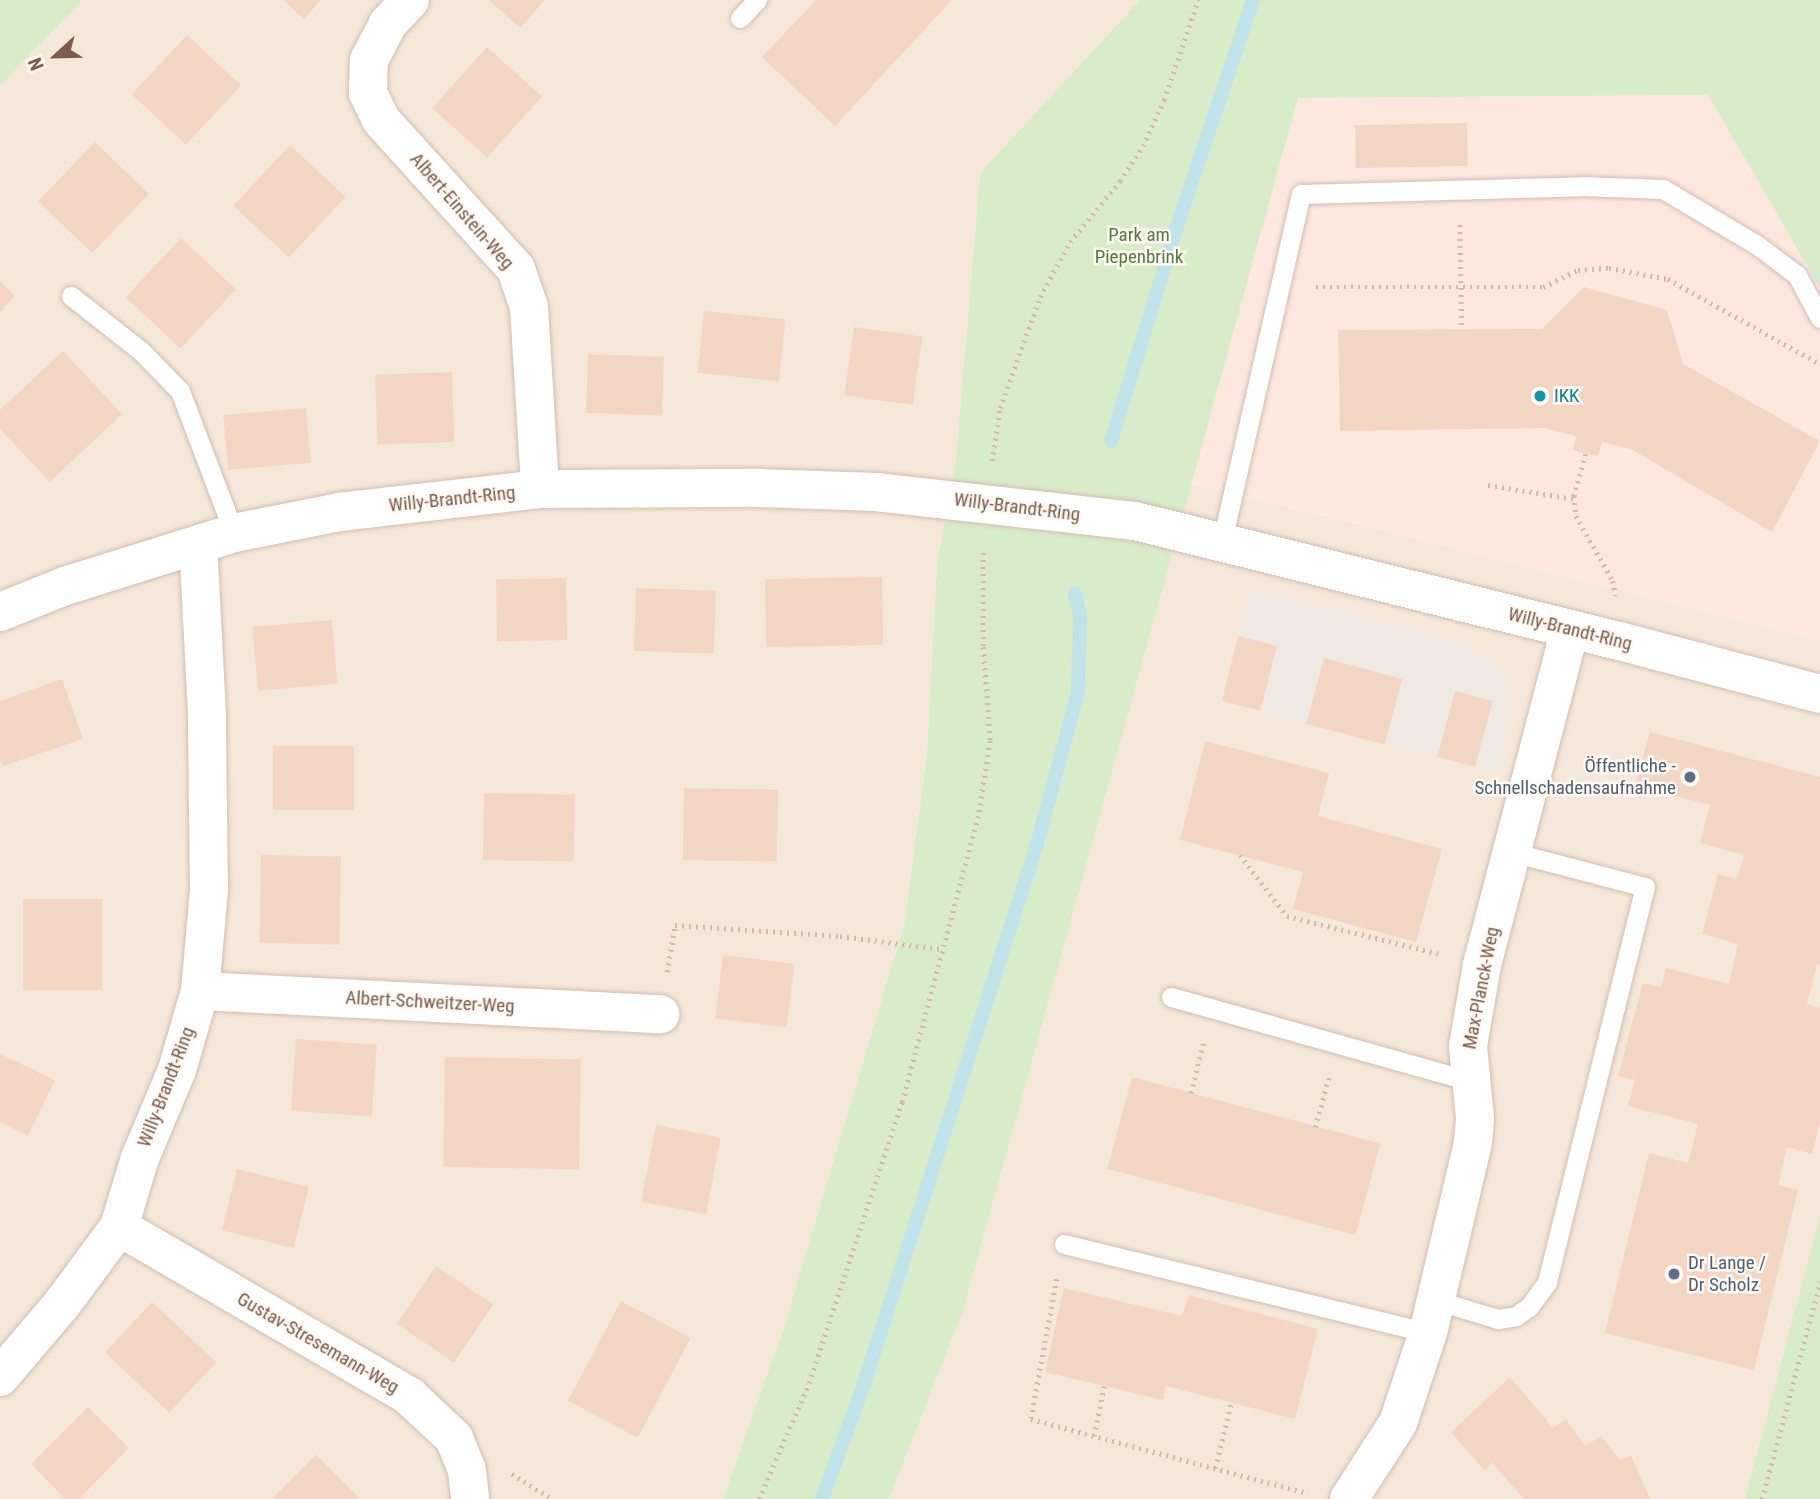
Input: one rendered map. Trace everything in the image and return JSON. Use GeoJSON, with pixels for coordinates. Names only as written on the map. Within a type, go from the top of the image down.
{"type":"FeatureCollection","features":[{"type":"Feature","properties":{"kind":"street","name":"Albert-Einstein-Weg"},"geometry":{"type":"LineString","coordinates":[[410,0],[388,24],[369,60],[368,93],[381,120],[516,270],[529,307],[540,489]]}},
{"type":"Feature","properties":{"kind":"street","name":"Willy-Brandt-Ring"},"geometry":{"type":"LineString","coordinates":[[0,612],[65,586],[234,533],[339,512],[540,489],[771,488],[876,492],[986,502],[1135,521],[1623,642],[1820,694]]}},
{"type":"Feature","properties":{"kind":"street","name":"Willy-Brandt-Ring"},"geometry":{"type":"LineString","coordinates":[[0,1377],[62,1304],[119,1227],[140,1158],[177,1070],[200,991],[209,890],[207,714],[198,544]]}},
{"type":"Feature","properties":{"kind":"street","name":"Max-Planck-Weg"},"geometry":{"type":"LineString","coordinates":[[1333,1497],[1398,1423],[1432,1317],[1474,1142],[1475,1118],[1469,1081],[1468,1046],[1482,965],[1570,630]]}},
{"type":"Feature","properties":{"kind":"street","name":"Albert-Schweitzer-Weg"},"geometry":{"type":"LineString","coordinates":[[200,991],[660,1014]]}},
{"type":"Feature","properties":{"kind":"street","name":"Gustav-Stresemann-Weg"},"geometry":{"type":"LineString","coordinates":[[119,1227],[409,1396],[454,1438],[467,1470],[470,1499]]}},
{"type":"Feature","properties":{"kind":"lane"},"geometry":{"type":"LineString","coordinates":[[740,18],[757,0]]}},
{"type":"Feature","properties":{"kind":"lane"},"geometry":{"type":"LineString","coordinates":[[1222,541],[1301,194],[1582,186],[1663,189],[1757,245],[1797,275],[1820,318]]}},
{"type":"Feature","properties":{"kind":"lane"},"geometry":{"type":"LineString","coordinates":[[71,296],[141,351],[180,391],[234,533]]}},
{"type":"Feature","properties":{"kind":"lane"},"geometry":{"type":"LineString","coordinates":[[1064,1244],[1432,1317],[1498,1319],[1529,1307],[1548,1282],[1645,887],[1512,852]]}},
{"type":"Feature","properties":{"kind":"lane"},"geometry":{"type":"LineString","coordinates":[[1171,997],[1469,1081]]}},
{"type":"Feature","properties":{"kind":"path"},"geometry":{"type":"LineString","coordinates":[[759,1499],[809,1383],[902,1102],[940,949],[979,812],[990,740],[983,646],[982,568],[986,502],[1000,408],[1040,297],[1070,242],[1120,181],[1143,146],[1164,100],[1198,0]]}},
{"type":"Feature","properties":{"kind":"path"},"geometry":{"type":"LineString","coordinates":[[1460,189],[1461,329]]}},
{"type":"Feature","properties":{"kind":"path"},"geometry":{"type":"LineString","coordinates":[[1279,287],[1543,287],[1591,267],[1656,275],[1820,364]]}},
{"type":"Feature","properties":{"kind":"path"},"geometry":{"type":"LineString","coordinates":[[1586,454],[1574,499],[1576,516],[1613,581],[1623,642]]}},
{"type":"Feature","properties":{"kind":"path"},"geometry":{"type":"LineString","coordinates":[[1488,485],[1574,499]]}},
{"type":"Feature","properties":{"kind":"path"},"geometry":{"type":"LineString","coordinates":[[1240,855],[1287,916],[1482,965]]}},
{"type":"Feature","properties":{"kind":"path"},"geometry":{"type":"LineString","coordinates":[[1350,924],[1350,931]]}},
{"type":"Feature","properties":{"kind":"path"},"geometry":{"type":"LineString","coordinates":[[660,1014],[675,925],[840,936],[940,949]]}},
{"type":"Feature","properties":{"kind":"path"},"geometry":{"type":"LineString","coordinates":[[1191,1093],[1211,1009]]}},
{"type":"Feature","properties":{"kind":"path"},"geometry":{"type":"LineString","coordinates":[[1315,1127],[1338,1045]]}},
{"type":"Feature","properties":{"kind":"path"},"geometry":{"type":"LineString","coordinates":[[1064,1244],[1031,1419],[1333,1497]]}},
{"type":"Feature","properties":{"kind":"path"},"geometry":{"type":"LineString","coordinates":[[1762,1499],[1820,1282]]}},
{"type":"Feature","properties":{"kind":"path"},"geometry":{"type":"LineString","coordinates":[[1094,1436],[1104,1386]]}},
{"type":"Feature","properties":{"kind":"path"},"geometry":{"type":"LineString","coordinates":[[1215,1468],[1231,1404]]}},
{"type":"Feature","properties":{"kind":"shaded area"},"geometry":{"type":"Polygon","coordinates":[[[83,0],[1140,0],[980,173],[956,458],[937,565],[927,752],[905,921],[784,1327],[723,1499],[0,1499],[0,86],[83,0]]]}},
{"type":"Feature","properties":{"kind":"shaded area"},"geometry":{"type":"Polygon","coordinates":[[[1708,95],[1820,288],[1820,640],[1191,483],[1298,98],[1708,95]]]}},
{"type":"Feature","properties":{"kind":"shaded area"},"geometry":{"type":"Polygon","coordinates":[[[1191,483],[1820,640],[1820,1215],[1745,1499],[889,1499],[963,1311],[1191,483]]]}},
{"type":"Feature","properties":{"kind":"shaded area"},"geometry":{"type":"Polygon","coordinates":[[[1250,590],[1455,639],[1490,659],[1505,678],[1511,704],[1499,771],[1221,701],[1250,590]]]}},
{"type":"Feature","properties":{"kind":"green space"},"geometry":{"type":"Polygon","coordinates":[[[0,0],[83,0],[0,86],[0,0]]]}},
{"type":"Feature","properties":{"kind":"green space","name":"Park am Piepenbrink"},"geometry":{"type":"Polygon","coordinates":[[[1140,0],[1820,0],[1820,288],[1708,95],[1298,98],[963,1311],[889,1499],[723,1499],[784,1327],[905,921],[927,752],[937,565],[956,458],[980,173],[1140,0]]]}},
{"type":"Feature","properties":{"kind":"green space"},"geometry":{"type":"Polygon","coordinates":[[[1820,1215],[1820,1499],[1745,1499],[1771,1400],[1820,1215]]]}},
{"type":"Feature","properties":{"kind":"building"},"geometry":{"type":"Polygon","coordinates":[[[283,0],[321,0],[304,19],[283,0]]]}},
{"type":"Feature","properties":{"kind":"building"},"geometry":{"type":"Polygon","coordinates":[[[489,0],[545,0],[520,28],[489,0]]]}},
{"type":"Feature","properties":{"kind":"building"},"geometry":{"type":"Polygon","coordinates":[[[816,0],[952,0],[835,126],[762,57],[816,0]]]}},
{"type":"Feature","properties":{"kind":"building"},"geometry":{"type":"Polygon","coordinates":[[[187,35],[241,85],[186,145],[132,94],[187,35]]]}},
{"type":"Feature","properties":{"kind":"building"},"geometry":{"type":"Polygon","coordinates":[[[487,47],[542,97],[487,157],[432,108],[487,47]]]}},
{"type":"Feature","properties":{"kind":"building"},"geometry":{"type":"Polygon","coordinates":[[[1467,123],[1468,166],[1356,168],[1355,125],[1467,123]]]}},
{"type":"Feature","properties":{"kind":"building"},"geometry":{"type":"Polygon","coordinates":[[[95,142],[149,194],[92,253],[38,201],[95,142]]]}},
{"type":"Feature","properties":{"kind":"building"},"geometry":{"type":"Polygon","coordinates":[[[290,145],[346,197],[289,258],[233,206],[290,145]]]}},
{"type":"Feature","properties":{"kind":"building"},"geometry":{"type":"Polygon","coordinates":[[[181,238],[236,289],[181,348],[126,297],[181,238]]]}},
{"type":"Feature","properties":{"kind":"building"},"geometry":{"type":"Polygon","coordinates":[[[0,281],[15,296],[0,312],[0,281]]]}},
{"type":"Feature","properties":{"kind":"building","name":"IKK"},"geometry":{"type":"Polygon","coordinates":[[[1584,287],[1667,310],[1683,364],[1820,441],[1772,532],[1631,449],[1602,442],[1598,456],[1586,454],[1573,450],[1576,436],[1544,428],[1340,431],[1338,330],[1542,329],[1584,287]]]}},
{"type":"Feature","properties":{"kind":"building"},"geometry":{"type":"Polygon","coordinates":[[[704,311],[786,320],[779,381],[698,373],[704,311]]]}},
{"type":"Feature","properties":{"kind":"building"},"geometry":{"type":"Polygon","coordinates":[[[854,327],[922,337],[913,405],[844,395],[854,327]]]}},
{"type":"Feature","properties":{"kind":"building"},"geometry":{"type":"Polygon","coordinates":[[[63,351],[122,414],[50,482],[0,429],[0,410],[63,351]]]}},
{"type":"Feature","properties":{"kind":"building"},"geometry":{"type":"Polygon","coordinates":[[[588,354],[664,357],[662,416],[586,413],[588,354]]]}},
{"type":"Feature","properties":{"kind":"building"},"geometry":{"type":"Polygon","coordinates":[[[452,372],[454,442],[377,445],[375,375],[452,372]]]}},
{"type":"Feature","properties":{"kind":"building"},"geometry":{"type":"Polygon","coordinates":[[[306,408],[311,463],[228,470],[223,415],[306,408]]]}},
{"type":"Feature","properties":{"kind":"building"},"geometry":{"type":"Polygon","coordinates":[[[882,577],[883,645],[766,647],[765,579],[882,577]]]}},
{"type":"Feature","properties":{"kind":"building"},"geometry":{"type":"Polygon","coordinates":[[[566,578],[567,640],[497,641],[496,579],[566,578]]]}},
{"type":"Feature","properties":{"kind":"building"},"geometry":{"type":"Polygon","coordinates":[[[636,588],[716,591],[714,654],[634,651],[636,588]]]}},
{"type":"Feature","properties":{"kind":"building"},"geometry":{"type":"Polygon","coordinates":[[[332,620],[338,684],[258,691],[252,627],[332,620]]]}},
{"type":"Feature","properties":{"kind":"building"},"geometry":{"type":"Polygon","coordinates":[[[1238,636],[1277,646],[1261,711],[1222,701],[1238,636]]]}},
{"type":"Feature","properties":{"kind":"building"},"geometry":{"type":"Polygon","coordinates":[[[1324,658],[1402,679],[1385,745],[1306,724],[1324,658]]]}},
{"type":"Feature","properties":{"kind":"building"},"geometry":{"type":"Polygon","coordinates":[[[62,679],[83,739],[3,766],[0,757],[0,701],[62,679]]]}},
{"type":"Feature","properties":{"kind":"building"},"geometry":{"type":"Polygon","coordinates":[[[1455,691],[1493,701],[1475,767],[1437,757],[1455,691]]]}},
{"type":"Feature","properties":{"kind":"building"},"geometry":{"type":"Polygon","coordinates":[[[1650,732],[1820,777],[1820,965],[1817,964],[1807,1004],[1820,1008],[1820,1123],[1812,1154],[1787,1147],[1778,1185],[1798,1190],[1754,1370],[1605,1333],[1649,1153],[1688,1163],[1698,1124],[1628,1106],[1635,1080],[1618,1076],[1643,983],[1661,987],[1666,968],[1729,984],[1738,944],[1702,934],[1718,874],[1737,879],[1744,855],[1700,843],[1710,805],[1635,785],[1650,732]]]}},
{"type":"Feature","properties":{"kind":"building"},"geometry":{"type":"Polygon","coordinates":[[[1205,741],[1329,773],[1318,816],[1442,849],[1416,942],[1293,909],[1303,872],[1180,840],[1205,741]]]}},
{"type":"Feature","properties":{"kind":"building"},"geometry":{"type":"Polygon","coordinates":[[[273,746],[354,746],[354,810],[273,810],[273,746]]]}},
{"type":"Feature","properties":{"kind":"building"},"geometry":{"type":"Polygon","coordinates":[[[684,788],[778,790],[777,862],[683,860],[684,788]]]}},
{"type":"Feature","properties":{"kind":"building"},"geometry":{"type":"Polygon","coordinates":[[[484,793],[575,795],[574,862],[483,860],[484,793]]]}},
{"type":"Feature","properties":{"kind":"building"},"geometry":{"type":"Polygon","coordinates":[[[261,855],[341,856],[339,944],[259,943],[261,855]]]}},
{"type":"Feature","properties":{"kind":"building"},"geometry":{"type":"Polygon","coordinates":[[[23,899],[102,899],[102,990],[23,990],[23,899]]]}},
{"type":"Feature","properties":{"kind":"building"},"geometry":{"type":"Polygon","coordinates":[[[723,955],[794,964],[787,1027],[715,1019],[723,955]]]}},
{"type":"Feature","properties":{"kind":"building"},"geometry":{"type":"Polygon","coordinates":[[[296,1039],[377,1045],[372,1116],[291,1111],[296,1039]]]}},
{"type":"Feature","properties":{"kind":"building"},"geometry":{"type":"Polygon","coordinates":[[[0,1054],[55,1080],[28,1136],[0,1122],[0,1054]]]}},
{"type":"Feature","properties":{"kind":"building"},"geometry":{"type":"Polygon","coordinates":[[[445,1057],[581,1059],[579,1169],[443,1167],[445,1057]]]}},
{"type":"Feature","properties":{"kind":"building"},"geometry":{"type":"Polygon","coordinates":[[[1132,1077],[1380,1144],[1356,1235],[1107,1169],[1132,1077]]]}},
{"type":"Feature","properties":{"kind":"building"},"geometry":{"type":"Polygon","coordinates":[[[656,1125],[721,1138],[706,1214],[641,1202],[656,1125]]]}},
{"type":"Feature","properties":{"kind":"building"},"geometry":{"type":"Polygon","coordinates":[[[237,1169],[309,1187],[294,1248],[222,1230],[237,1169]]]}},
{"type":"Feature","properties":{"kind":"building"},"geometry":{"type":"Polygon","coordinates":[[[436,1266],[493,1305],[454,1363],[397,1324],[436,1266]]]}},
{"type":"Feature","properties":{"kind":"building"},"geometry":{"type":"Polygon","coordinates":[[[1064,1288],[1182,1316],[1189,1295],[1318,1329],[1295,1419],[1166,1386],[1163,1400],[1045,1372],[1064,1288]]]}},
{"type":"Feature","properties":{"kind":"building"},"geometry":{"type":"Polygon","coordinates":[[[621,1301],[691,1338],[638,1438],[568,1401],[621,1301]]]}},
{"type":"Feature","properties":{"kind":"building"},"geometry":{"type":"Polygon","coordinates":[[[152,1302],[216,1362],[169,1412],[105,1352],[152,1302]]]}},
{"type":"Feature","properties":{"kind":"building"},"geometry":{"type":"Polygon","coordinates":[[[1510,1377],[1553,1428],[1566,1419],[1585,1446],[1601,1436],[1620,1460],[1631,1455],[1650,1499],[1524,1499],[1492,1463],[1485,1471],[1451,1432],[1510,1377]]]}},
{"type":"Feature","properties":{"kind":"building"},"geometry":{"type":"Polygon","coordinates":[[[88,1407],[129,1448],[79,1499],[65,1499],[31,1464],[88,1407]]]}},
{"type":"Feature","properties":{"kind":"building"},"geometry":{"type":"Polygon","coordinates":[[[316,1455],[360,1499],[272,1499],[316,1455]]]}},
{"type":"Feature","properties":{"kind":"waterway"},"geometry":{"type":"LineString","coordinates":[[1111,441],[1179,220],[1253,0]]}},
{"type":"Feature","properties":{"kind":"waterway"},"geometry":{"type":"LineString","coordinates":[[822,1499],[864,1384],[1037,844],[1078,692],[1080,616],[1075,594]]}},
{"type":"Feature","properties":{"kind":"place","name":"IKK"},"geometry":{"type":"Point","coordinates":[1540,396]}},
{"type":"Feature","properties":{"kind":"place","name":"Öffentliche - Schnellschadensaufnahme"},"geometry":{"type":"Point","coordinates":[1690,777]}},
{"type":"Feature","properties":{"kind":"place","name":"Dr Lange / Dr Scholz"},"geometry":{"type":"Point","coordinates":[1674,1274]}}]}
